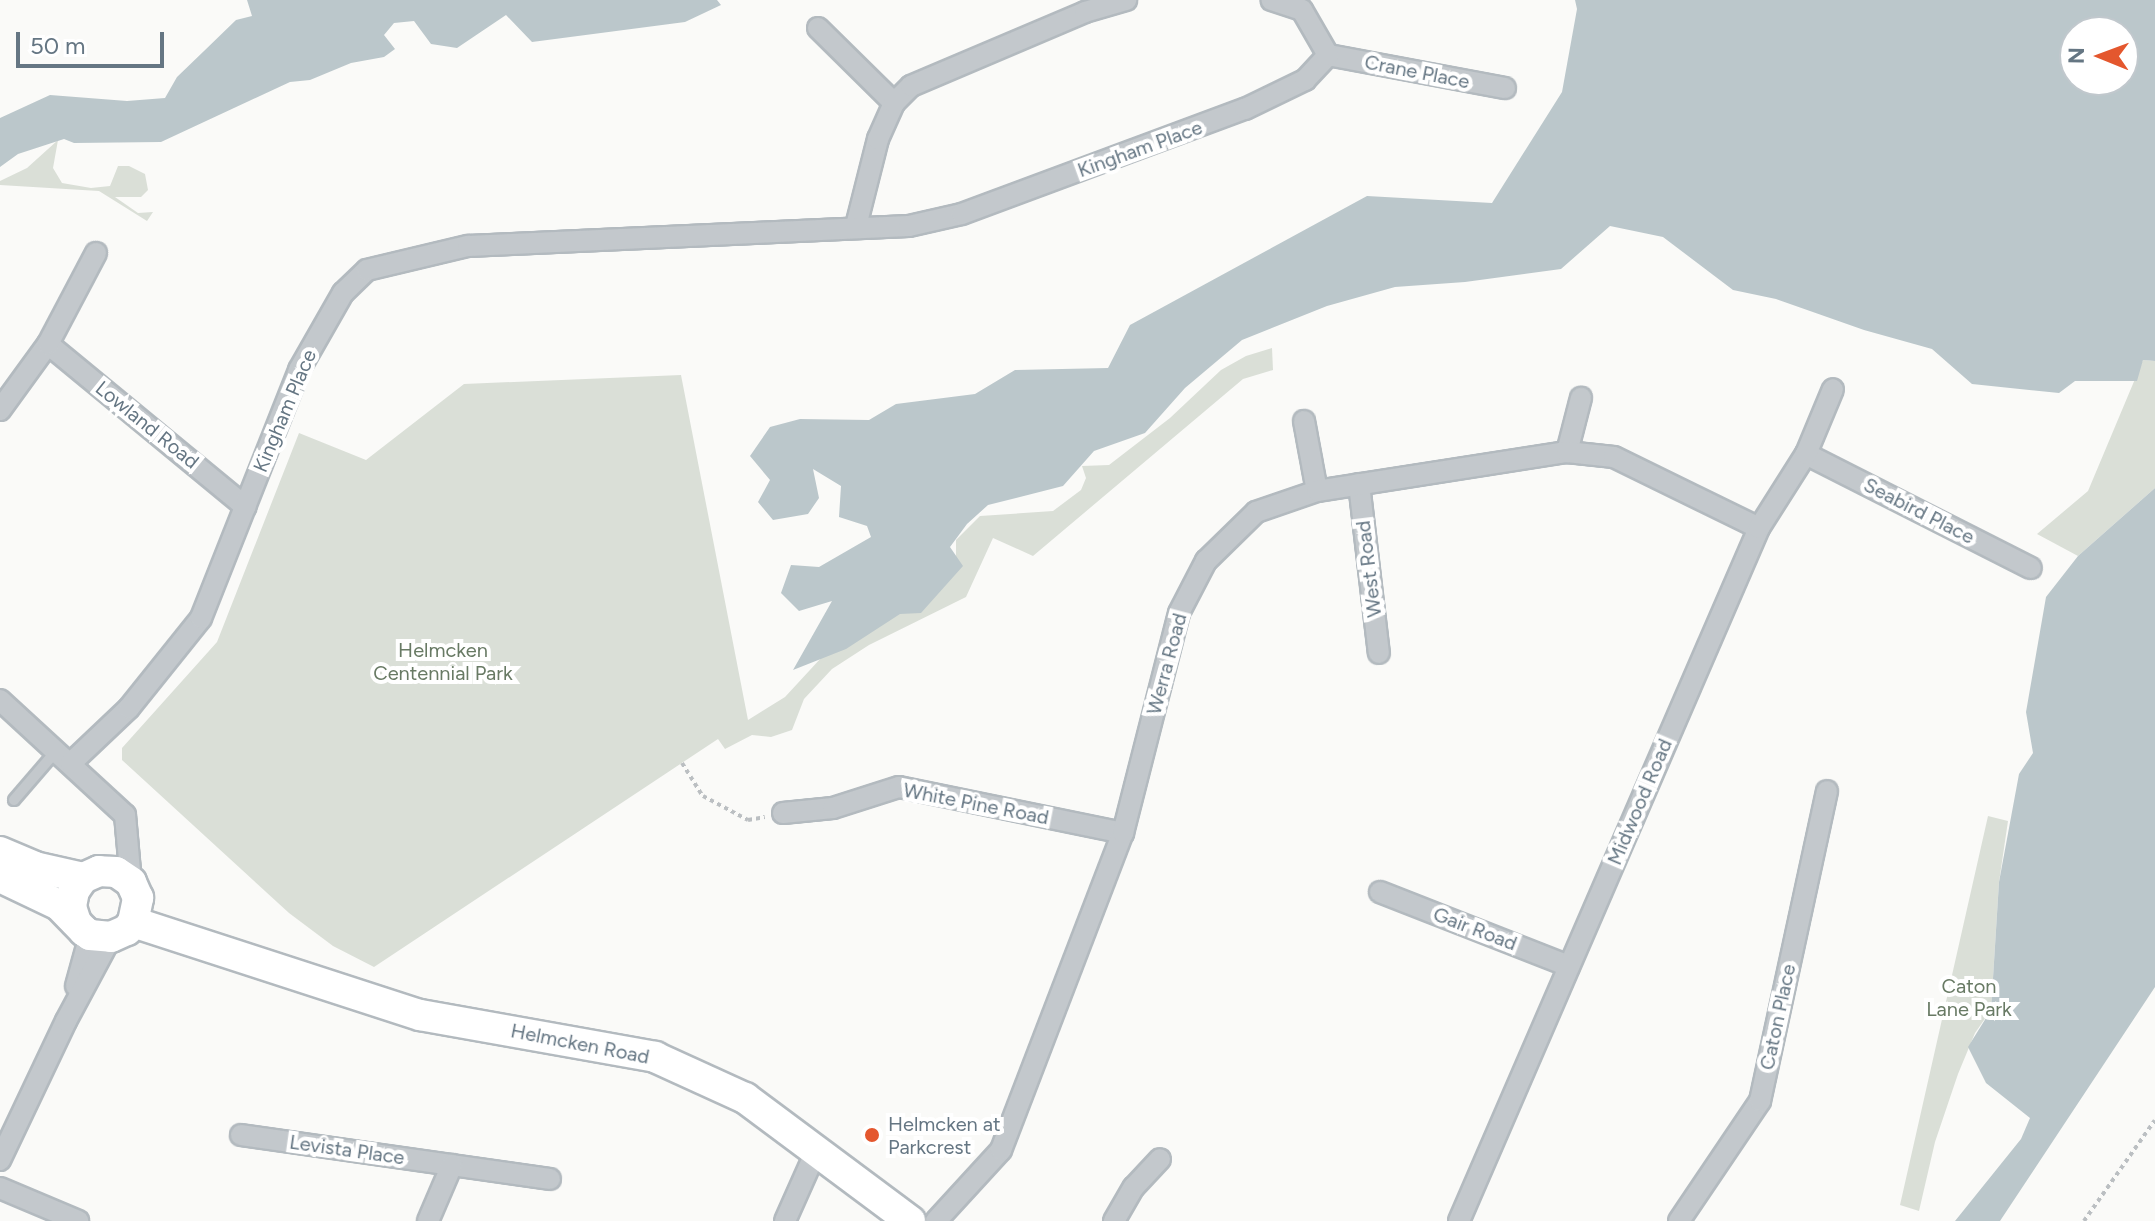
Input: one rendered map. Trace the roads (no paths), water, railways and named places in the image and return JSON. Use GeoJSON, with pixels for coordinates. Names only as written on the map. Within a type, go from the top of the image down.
{"type":"FeatureCollection","features":[{"type":"Feature","properties":{"kind":"main road"},"geometry":{"type":"LineString","coordinates":[[0,852],[35,867],[83,878]]}},
{"type":"Feature","properties":{"kind":"main road"},"geometry":{"type":"LineString","coordinates":[[99,871],[114,911],[71,907],[74,891],[83,878],[99,871]]}},
{"type":"Feature","properties":{"kind":"main road","name":"Helmcken Road"},"geometry":{"type":"LineString","coordinates":[[0,877],[47,897],[114,911],[305,981],[420,1015],[655,1057],[745,1098],[910,1221]]}},
{"type":"Feature","properties":{"kind":"street"},"geometry":{"type":"LineString","coordinates":[[856,226],[878,139],[894,103],[911,86],[1085,12],[1126,0]]}},
{"type":"Feature","properties":{"kind":"street"},"geometry":{"type":"LineString","coordinates":[[1272,0],[1302,10],[1328,55]]}},
{"type":"Feature","properties":{"kind":"street"},"geometry":{"type":"LineString","coordinates":[[818,28],[894,103]]}},
{"type":"Feature","properties":{"kind":"street","name":"Crane Place"},"geometry":{"type":"LineString","coordinates":[[1328,55],[1505,88]]}},
{"type":"Feature","properties":{"kind":"street","name":"Kingham Place"},"geometry":{"type":"LineString","coordinates":[[64,756],[129,708],[201,618],[299,370],[343,293],[367,270],[468,246],[856,226],[909,226],[941,219],[1245,109],[1305,80],[1328,55]]}},
{"type":"Feature","properties":{"kind":"street"},"geometry":{"type":"LineString","coordinates":[[0,410],[48,344],[96,253]]}},
{"type":"Feature","properties":{"kind":"street","name":"Lowland Road"},"geometry":{"type":"LineString","coordinates":[[48,344],[246,507]]}},
{"type":"Feature","properties":{"kind":"street","name":"Midwood Road"},"geometry":{"type":"LineString","coordinates":[[1459,1221],[1759,528],[1806,454],[1833,389]]}},
{"type":"Feature","properties":{"kind":"street"},"geometry":{"type":"LineString","coordinates":[[1567,452],[1581,398]]}},
{"type":"Feature","properties":{"kind":"street"},"geometry":{"type":"LineString","coordinates":[[1304,421],[1317,491]]}},
{"type":"Feature","properties":{"kind":"street","name":"Werra Road"},"geometry":{"type":"LineString","coordinates":[[936,1221],[1001,1150],[1123,833],[1179,613],[1206,561],[1256,512],[1317,491],[1567,452],[1614,457],[1759,528]]}},
{"type":"Feature","properties":{"kind":"street","name":"Seabird Place"},"geometry":{"type":"LineString","coordinates":[[1806,454],[2031,568]]}},
{"type":"Feature","properties":{"kind":"street","name":"West Road"},"geometry":{"type":"LineString","coordinates":[[1359,484],[1379,653]]}},
{"type":"Feature","properties":{"kind":"street"},"geometry":{"type":"LineString","coordinates":[[0,700],[125,815],[114,911],[0,1160]]}},
{"type":"Feature","properties":{"kind":"street","name":"White Pine Road"},"geometry":{"type":"LineString","coordinates":[[783,813],[833,808],[899,787],[1123,833]]}},
{"type":"Feature","properties":{"kind":"street","name":"Caton Place"},"geometry":{"type":"LineString","coordinates":[[1679,1221],[1760,1101],[1827,791]]}},
{"type":"Feature","properties":{"kind":"street","name":"Gair Road"},"geometry":{"type":"LineString","coordinates":[[1380,892],[1569,966]]}},
{"type":"Feature","properties":{"kind":"street","name":"Levista Place"},"geometry":{"type":"LineString","coordinates":[[241,1135],[550,1179]]}},
{"type":"Feature","properties":{"kind":"street"},"geometry":{"type":"LineString","coordinates":[[785,1221],[817,1149]]}},
{"type":"Feature","properties":{"kind":"street"},"geometry":{"type":"LineString","coordinates":[[1114,1221],[1134,1187],[1160,1159]]}},
{"type":"Feature","properties":{"kind":"street"},"geometry":{"type":"LineString","coordinates":[[428,1221],[452,1165]]}},
{"type":"Feature","properties":{"kind":"street"},"geometry":{"type":"LineString","coordinates":[[0,1188],[78,1221]]}},
{"type":"Feature","properties":{"kind":"lane"},"geometry":{"type":"LineString","coordinates":[[14,800],[64,756]]}},
{"type":"Feature","properties":{"kind":"place","name":"Helmcken at Parkcrest"},"geometry":{"type":"Point","coordinates":[872,1135]}},
{"type":"Feature","properties":{"kind":"park label","name":"Helmcken Centennial Park"},"geometry":{"type":"Point","coordinates":[443,662]}},
{"type":"Feature","properties":{"kind":"park label","name":"Caton Lane Park"},"geometry":{"type":"Point","coordinates":[1969,998]}}]}
